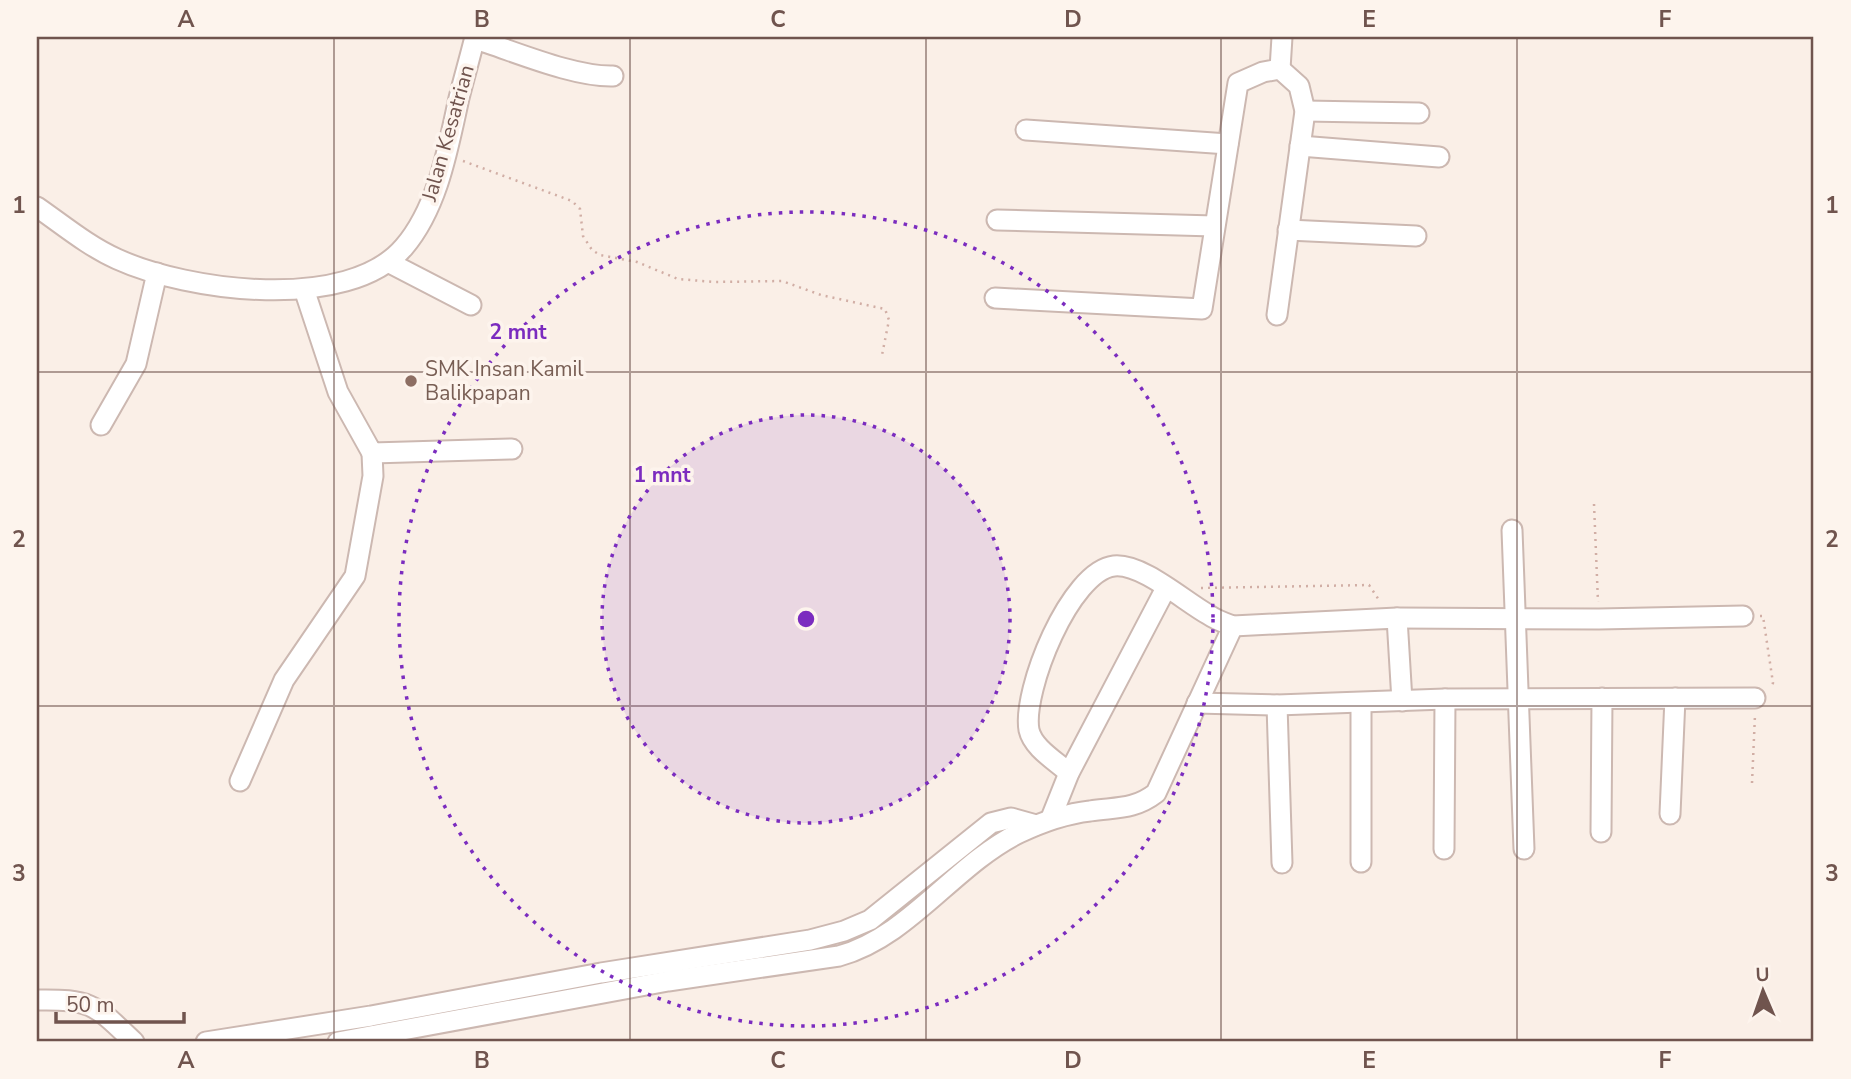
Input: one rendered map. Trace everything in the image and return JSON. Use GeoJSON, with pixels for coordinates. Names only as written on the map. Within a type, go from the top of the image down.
{"type":"FeatureCollection","features":[{"type":"Feature","properties":{"kind":"street"},"geometry":{"type":"LineString","coordinates":[[1280,69],[1282,37]]}},
{"type":"Feature","properties":{"kind":"street"},"geometry":{"type":"LineString","coordinates":[[475,38],[570,69],[592,75],[613,76]]}},
{"type":"Feature","properties":{"kind":"street","name":"Jalan Kesatrian"},"geometry":{"type":"LineString","coordinates":[[37,207],[116,259],[157,273],[212,285],[304,289],[340,284],[371,272],[388,261],[405,246],[425,213],[446,154],[475,38]]}},
{"type":"Feature","properties":{"kind":"street"},"geometry":{"type":"LineString","coordinates":[[1277,315],[1305,111],[1299,86],[1280,69]]}},
{"type":"Feature","properties":{"kind":"street"},"geometry":{"type":"LineString","coordinates":[[995,298],[1202,309],[1238,83],[1263,72],[1280,69]]}},
{"type":"Feature","properties":{"kind":"street"},"geometry":{"type":"LineString","coordinates":[[1305,111],[1419,113]]}},
{"type":"Feature","properties":{"kind":"street"},"geometry":{"type":"LineString","coordinates":[[1026,130],[1228,144]]}},
{"type":"Feature","properties":{"kind":"street"},"geometry":{"type":"LineString","coordinates":[[1300,146],[1439,157]]}},
{"type":"Feature","properties":{"kind":"street"},"geometry":{"type":"LineString","coordinates":[[997,220],[1214,226]]}},
{"type":"Feature","properties":{"kind":"street"},"geometry":{"type":"LineString","coordinates":[[1289,230],[1416,236]]}},
{"type":"Feature","properties":{"kind":"street"},"geometry":{"type":"LineString","coordinates":[[388,261],[471,305]]}},
{"type":"Feature","properties":{"kind":"street"},"geometry":{"type":"LineString","coordinates":[[101,425],[136,364],[157,273]]}},
{"type":"Feature","properties":{"kind":"street"},"geometry":{"type":"LineString","coordinates":[[240,780],[284,680],[355,576],[373,476],[372,453],[338,392],[304,289]]}},
{"type":"Feature","properties":{"kind":"street"},"geometry":{"type":"LineString","coordinates":[[372,453],[512,449]]}},
{"type":"Feature","properties":{"kind":"street"},"geometry":{"type":"LineString","coordinates":[[1512,530],[1524,849]]}},
{"type":"Feature","properties":{"kind":"street"},"geometry":{"type":"LineString","coordinates":[[1069,773],[1036,744],[1030,733],[1028,714],[1031,693],[1058,622],[1081,589],[1099,573],[1113,566],[1144,574],[1210,617],[1233,626],[1394,618],[1599,619],[1743,616]]}},
{"type":"Feature","properties":{"kind":"street"},"geometry":{"type":"LineString","coordinates":[[1044,822],[1166,588]]}},
{"type":"Feature","properties":{"kind":"street"},"geometry":{"type":"LineString","coordinates":[[1394,618],[1402,701]]}},
{"type":"Feature","properties":{"kind":"street"},"geometry":{"type":"LineString","coordinates":[[338,1042],[668,981],[851,952],[877,940],[1001,842],[1044,822],[1090,811],[1143,803],[1156,793],[1233,626]]}},
{"type":"Feature","properties":{"kind":"street"},"geometry":{"type":"LineString","coordinates":[[1601,832],[1602,698]]}},
{"type":"Feature","properties":{"kind":"street"},"geometry":{"type":"LineString","coordinates":[[1671,814],[1675,698]]}},
{"type":"Feature","properties":{"kind":"street"},"geometry":{"type":"LineString","coordinates":[[1197,703],[1277,705],[1445,699],[1755,698]]}},
{"type":"Feature","properties":{"kind":"street"},"geometry":{"type":"LineString","coordinates":[[1444,849],[1445,699]]}},
{"type":"Feature","properties":{"kind":"street"},"geometry":{"type":"LineString","coordinates":[[1361,703],[1361,862]]}},
{"type":"Feature","properties":{"kind":"street"},"geometry":{"type":"LineString","coordinates":[[1277,705],[1282,863]]}},
{"type":"Feature","properties":{"kind":"street"},"geometry":{"type":"LineString","coordinates":[[206,1042],[371,1016],[601,973],[810,940],[844,931],[870,920],[991,823],[1011,818],[1044,822]]}},
{"type":"Feature","properties":{"kind":"street"},"geometry":{"type":"LineString","coordinates":[[37,1000],[74,1000],[89,1005],[104,1013],[134,1042]]}},
{"type":"Feature","properties":{"kind":"path"},"geometry":{"type":"LineString","coordinates":[[446,154],[572,201],[580,209],[580,230],[586,242],[600,255],[638,262],[678,279],[714,282],[782,281],[821,295],[885,309],[889,320],[882,355]]}},
{"type":"Feature","properties":{"kind":"path"},"geometry":{"type":"LineString","coordinates":[[1594,503],[1599,619]]}},
{"type":"Feature","properties":{"kind":"path"},"geometry":{"type":"LineString","coordinates":[[1166,588],[1369,585],[1394,618]]}},
{"type":"Feature","properties":{"kind":"path"},"geometry":{"type":"LineString","coordinates":[[1743,616],[1763,616],[1773,683],[1755,698],[1752,783]]}},
{"type":"Feature","properties":{"kind":"place","name":"SMK Insan Kamil Balikpapan"},"geometry":{"type":"Point","coordinates":[411,381]}}]}
